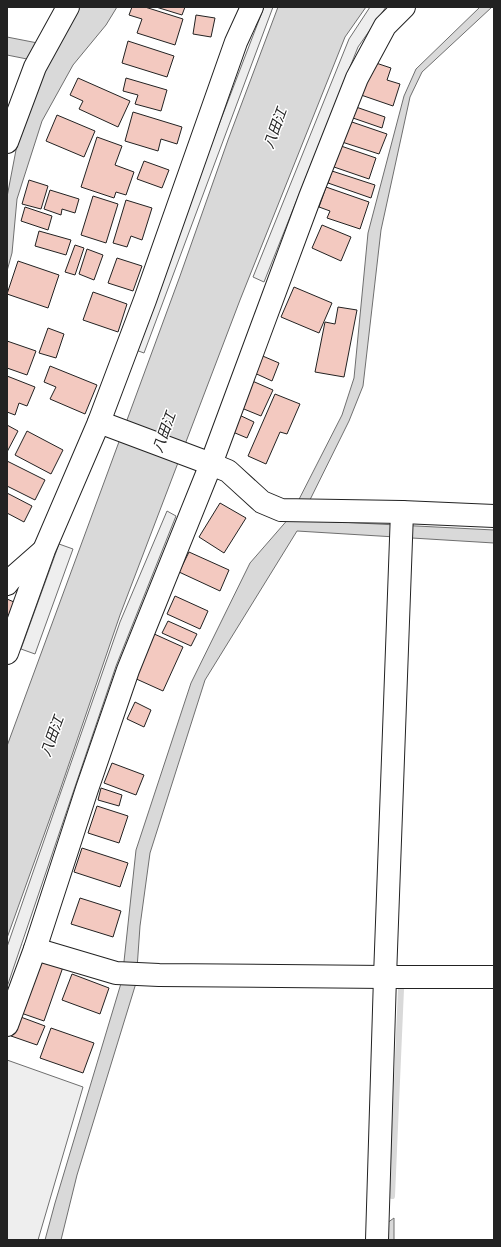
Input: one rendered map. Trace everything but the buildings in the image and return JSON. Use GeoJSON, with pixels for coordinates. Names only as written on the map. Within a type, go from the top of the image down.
{"type":"FeatureCollection","features":[{"type":"Feature","properties":{"kind":"street"},"geometry":{"type":"LineString","coordinates":[[7,142],[35,67],[68,7]]}},
{"type":"Feature","properties":{"kind":"street"},"geometry":{"type":"LineString","coordinates":[[7,652],[44,550],[99,422],[148,293],[236,42],[252,7]]}},
{"type":"Feature","properties":{"kind":"street"},"geometry":{"type":"LineString","coordinates":[[7,1025],[36,949],[87,789],[128,670],[211,464],[307,205],[357,78],[385,26],[404,7]]}},
{"type":"Feature","properties":{"kind":"street"},"geometry":{"type":"LineString","coordinates":[[99,422],[228,471],[262,502],[282,510],[402,512],[494,516]]}},
{"type":"Feature","properties":{"kind":"street"},"geometry":{"type":"LineString","coordinates":[[377,1240],[384,977],[402,512]]}},
{"type":"Feature","properties":{"kind":"street"},"geometry":{"type":"LineString","coordinates":[[7,584],[44,550]]}},
{"type":"Feature","properties":{"kind":"street"},"geometry":{"type":"LineString","coordinates":[[36,949],[116,973],[494,977]]}},
{"type":"Feature","properties":{"kind":"shaded area"},"geometry":{"type":"Polygon","coordinates":[[[264,7],[273,7],[144,353],[133,349],[264,7]]]}},
{"type":"Feature","properties":{"kind":"shaded area"},"geometry":{"type":"Polygon","coordinates":[[[370,7],[386,7],[358,47],[264,282],[253,277],[349,39],[370,7]]]}},
{"type":"Feature","properties":{"kind":"shaded area"},"geometry":{"type":"Polygon","coordinates":[[[167,511],[176,516],[116,666],[7,987],[7,947],[120,622],[167,511]]]}},
{"type":"Feature","properties":{"kind":"shaded area"},"geometry":{"type":"Polygon","coordinates":[[[59,544],[73,549],[35,654],[21,649],[59,544]]]}},
{"type":"Feature","properties":{"kind":"shaded area"},"geometry":{"type":"Polygon","coordinates":[[[7,1060],[83,1087],[38,1240],[7,1240],[7,1060]]]}},
{"type":"Feature","properties":{"kind":"water"},"geometry":{"type":"Polygon","coordinates":[[[79,7],[117,7],[106,25],[73,65],[42,121],[17,199],[12,253],[7,271],[7,197],[16,150],[33,94],[32,60],[7,55],[7,37],[58,47],[79,7]]]}},
{"type":"Feature","properties":{"kind":"water","name":"八田江"},"geometry":{"type":"Polygon","coordinates":[[[278,7],[366,7],[345,37],[240,300],[120,615],[59,793],[7,938],[7,746],[278,7]]]}},
{"type":"Feature","properties":{"kind":"water"},"geometry":{"type":"Polygon","coordinates":[[[480,7],[492,7],[422,72],[410,97],[381,230],[363,386],[349,421],[300,520],[494,530],[494,543],[297,531],[205,680],[150,853],[140,926],[136,983],[77,1175],[61,1240],[45,1240],[122,980],[136,850],[191,683],[250,563],[290,517],[342,415],[354,378],[368,233],[404,96],[416,69],[480,7]]]}},
{"type":"Feature","properties":{"kind":"water"},"geometry":{"type":"Polygon","coordinates":[[[394,1218],[394,1240],[386,1240],[387,1223],[394,1218]]]}},
{"type":"Feature","properties":{"kind":"waterway"},"geometry":{"type":"LineString","coordinates":[[392,1196],[401,989]]}}]}
